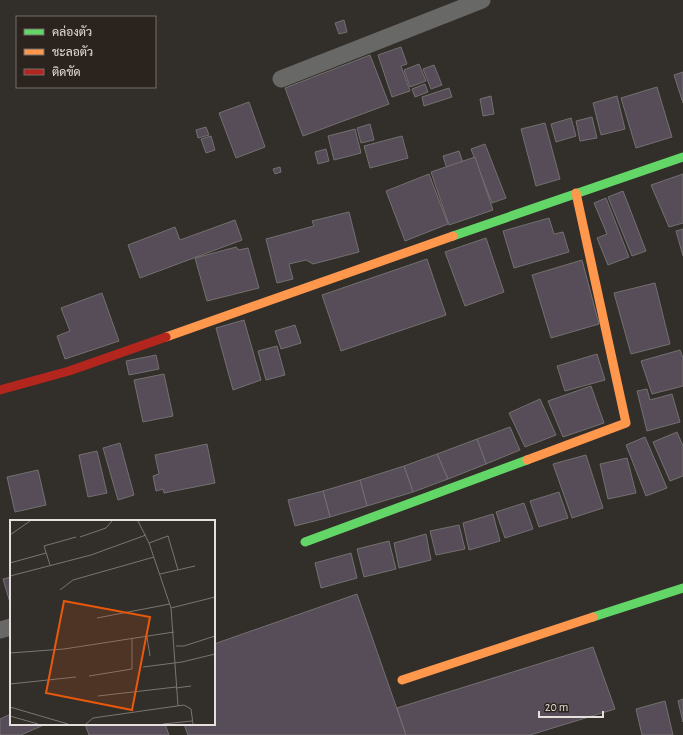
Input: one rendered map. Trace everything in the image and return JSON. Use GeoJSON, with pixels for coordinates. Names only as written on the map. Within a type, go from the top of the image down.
{"type":"FeatureCollection","features":[{"type":"Feature","properties":{"kind":"street"},"geometry":{"type":"LineString","coordinates":[[281,79],[482,0]]}},
{"type":"Feature","properties":{"kind":"street"},"geometry":{"type":"LineString","coordinates":[[0,390],[69,371],[576,193],[683,157]]}},
{"type":"Feature","properties":{"kind":"street"},"geometry":{"type":"LineString","coordinates":[[305,542],[626,424],[576,193]]}},
{"type":"Feature","properties":{"kind":"street"},"geometry":{"type":"LineString","coordinates":[[402,680],[683,588]]}},
{"type":"Feature","properties":{"kind":"street"},"geometry":{"type":"LineString","coordinates":[[0,630],[10,627]]}},
{"type":"Feature","properties":{"kind":"building"},"geometry":{"type":"Polygon","coordinates":[[[344,20],[347,32],[339,34],[335,23],[344,20]]]}},
{"type":"Feature","properties":{"kind":"building"},"geometry":{"type":"Polygon","coordinates":[[[401,47],[407,64],[401,66],[410,91],[392,97],[378,55],[401,47]]]}},
{"type":"Feature","properties":{"kind":"building"},"geometry":{"type":"Polygon","coordinates":[[[370,55],[389,104],[303,136],[285,88],[370,55]]]}},
{"type":"Feature","properties":{"kind":"building"},"geometry":{"type":"Polygon","coordinates":[[[419,64],[426,81],[410,87],[404,70],[419,64]]]}},
{"type":"Feature","properties":{"kind":"building"},"geometry":{"type":"Polygon","coordinates":[[[434,65],[442,85],[431,89],[423,69],[434,65]]]}},
{"type":"Feature","properties":{"kind":"building"},"geometry":{"type":"Polygon","coordinates":[[[683,72],[683,103],[674,75],[683,72]]]}},
{"type":"Feature","properties":{"kind":"building"},"geometry":{"type":"Polygon","coordinates":[[[425,84],[428,92],[415,97],[412,89],[425,84]]]}},
{"type":"Feature","properties":{"kind":"building"},"geometry":{"type":"Polygon","coordinates":[[[657,87],[672,137],[636,148],[621,98],[657,87]]]}},
{"type":"Feature","properties":{"kind":"building"},"geometry":{"type":"Polygon","coordinates":[[[449,88],[452,97],[424,106],[422,97],[449,88]]]}},
{"type":"Feature","properties":{"kind":"building"},"geometry":{"type":"Polygon","coordinates":[[[491,96],[494,114],[483,116],[480,99],[491,96]]]}},
{"type":"Feature","properties":{"kind":"building"},"geometry":{"type":"Polygon","coordinates":[[[617,96],[625,129],[601,135],[593,103],[617,96]]]}},
{"type":"Feature","properties":{"kind":"building"},"geometry":{"type":"Polygon","coordinates":[[[249,102],[265,147],[236,158],[219,113],[249,102]]]}},
{"type":"Feature","properties":{"kind":"building"},"geometry":{"type":"Polygon","coordinates":[[[592,117],[597,138],[580,141],[576,121],[592,117]]]}},
{"type":"Feature","properties":{"kind":"building"},"geometry":{"type":"Polygon","coordinates":[[[571,118],[576,136],[556,142],[551,124],[571,118]]]}},
{"type":"Feature","properties":{"kind":"building"},"geometry":{"type":"Polygon","coordinates":[[[545,123],[560,179],[536,186],[521,129],[545,123]]]}},
{"type":"Feature","properties":{"kind":"building"},"geometry":{"type":"Polygon","coordinates":[[[370,124],[374,140],[361,143],[357,128],[370,124]]]}},
{"type":"Feature","properties":{"kind":"building"},"geometry":{"type":"Polygon","coordinates":[[[206,127],[209,135],[198,138],[196,130],[206,127]]]}},
{"type":"Feature","properties":{"kind":"building"},"geometry":{"type":"Polygon","coordinates":[[[355,129],[361,153],[334,160],[328,136],[355,129]]]}},
{"type":"Feature","properties":{"kind":"building"},"geometry":{"type":"Polygon","coordinates":[[[211,136],[215,150],[206,153],[201,139],[211,136]]]}},
{"type":"Feature","properties":{"kind":"building"},"geometry":{"type":"Polygon","coordinates":[[[402,136],[408,158],[370,168],[364,146],[402,136]]]}},
{"type":"Feature","properties":{"kind":"building"},"geometry":{"type":"Polygon","coordinates":[[[485,144],[506,198],[492,203],[471,149],[485,144]]]}},
{"type":"Feature","properties":{"kind":"building"},"geometry":{"type":"Polygon","coordinates":[[[326,149],[329,161],[318,164],[315,152],[326,149]]]}},
{"type":"Feature","properties":{"kind":"building"},"geometry":{"type":"Polygon","coordinates":[[[459,151],[478,208],[461,213],[443,156],[459,151]]]}},
{"type":"Feature","properties":{"kind":"building"},"geometry":{"type":"Polygon","coordinates":[[[475,157],[493,210],[449,225],[431,172],[475,157]]]}},
{"type":"Feature","properties":{"kind":"building"},"geometry":{"type":"Polygon","coordinates":[[[280,167],[281,172],[275,174],[273,169],[280,167]]]}},
{"type":"Feature","properties":{"kind":"building"},"geometry":{"type":"Polygon","coordinates":[[[429,174],[448,224],[405,241],[386,191],[429,174]]]}},
{"type":"Feature","properties":{"kind":"building"},"geometry":{"type":"Polygon","coordinates":[[[683,174],[683,223],[669,227],[651,185],[683,174]]]}},
{"type":"Feature","properties":{"kind":"building"},"geometry":{"type":"Polygon","coordinates":[[[623,191],[646,251],[632,256],[608,197],[623,191]]]}},
{"type":"Feature","properties":{"kind":"building"},"geometry":{"type":"Polygon","coordinates":[[[606,198],[629,257],[608,265],[597,238],[607,234],[594,203],[606,198]]]}},
{"type":"Feature","properties":{"kind":"building"},"geometry":{"type":"Polygon","coordinates":[[[349,212],[359,252],[313,264],[306,260],[289,264],[293,279],[277,283],[266,239],[314,226],[312,221],[349,212]]]}},
{"type":"Feature","properties":{"kind":"building"},"geometry":{"type":"Polygon","coordinates":[[[549,218],[554,234],[563,232],[569,252],[514,268],[503,231],[549,218]]]}},
{"type":"Feature","properties":{"kind":"building"},"geometry":{"type":"Polygon","coordinates":[[[235,220],[242,240],[140,278],[128,245],[175,227],[180,240],[235,220]]]}},
{"type":"Feature","properties":{"kind":"building"},"geometry":{"type":"Polygon","coordinates":[[[683,229],[683,256],[676,231],[683,229]]]}},
{"type":"Feature","properties":{"kind":"building"},"geometry":{"type":"Polygon","coordinates":[[[486,238],[504,292],[465,306],[445,252],[486,238]]]}},
{"type":"Feature","properties":{"kind":"building"},"geometry":{"type":"Polygon","coordinates":[[[236,247],[239,250],[248,248],[259,288],[207,301],[195,258],[236,247]]]}},
{"type":"Feature","properties":{"kind":"building"},"geometry":{"type":"Polygon","coordinates":[[[427,259],[446,315],[341,351],[322,295],[427,259]]]}},
{"type":"Feature","properties":{"kind":"building"},"geometry":{"type":"Polygon","coordinates":[[[582,260],[599,324],[551,338],[532,275],[582,260]]]}},
{"type":"Feature","properties":{"kind":"building"},"geometry":{"type":"Polygon","coordinates":[[[655,283],[670,344],[631,354],[614,293],[655,283]]]}},
{"type":"Feature","properties":{"kind":"building"},"geometry":{"type":"Polygon","coordinates":[[[102,293],[119,341],[65,359],[57,336],[70,331],[61,308],[102,293]]]}},
{"type":"Feature","properties":{"kind":"building"},"geometry":{"type":"Polygon","coordinates":[[[244,320],[261,380],[233,390],[216,328],[244,320]]]}},
{"type":"Feature","properties":{"kind":"building"},"geometry":{"type":"Polygon","coordinates":[[[295,325],[301,343],[281,349],[275,331],[295,325]]]}},
{"type":"Feature","properties":{"kind":"building"},"geometry":{"type":"Polygon","coordinates":[[[277,346],[285,375],[266,380],[258,351],[277,346]]]}},
{"type":"Feature","properties":{"kind":"building"},"geometry":{"type":"Polygon","coordinates":[[[680,350],[683,358],[683,386],[652,394],[641,361],[680,350]]]}},
{"type":"Feature","properties":{"kind":"building"},"geometry":{"type":"Polygon","coordinates":[[[597,354],[605,380],[565,391],[557,366],[597,354]]]}},
{"type":"Feature","properties":{"kind":"building"},"geometry":{"type":"Polygon","coordinates":[[[156,355],[159,369],[129,375],[126,361],[156,355]]]}},
{"type":"Feature","properties":{"kind":"building"},"geometry":{"type":"Polygon","coordinates":[[[164,374],[173,416],[143,422],[134,380],[164,374]]]}},
{"type":"Feature","properties":{"kind":"building"},"geometry":{"type":"Polygon","coordinates":[[[591,386],[604,423],[563,437],[548,401],[591,386]]]}},
{"type":"Feature","properties":{"kind":"building"},"geometry":{"type":"Polygon","coordinates":[[[647,389],[650,400],[672,394],[680,422],[647,431],[637,391],[647,389]]]}},
{"type":"Feature","properties":{"kind":"building"},"geometry":{"type":"Polygon","coordinates":[[[540,399],[556,435],[525,447],[509,413],[540,399]]]}},
{"type":"Feature","properties":{"kind":"building"},"geometry":{"type":"Polygon","coordinates":[[[510,427],[520,450],[486,464],[477,439],[510,427]]]}},
{"type":"Feature","properties":{"kind":"building"},"geometry":{"type":"Polygon","coordinates":[[[677,432],[683,446],[683,476],[670,481],[653,442],[677,432]]]}},
{"type":"Feature","properties":{"kind":"building"},"geometry":{"type":"Polygon","coordinates":[[[645,437],[667,488],[646,496],[626,445],[645,437]]]}},
{"type":"Feature","properties":{"kind":"building"},"geometry":{"type":"Polygon","coordinates":[[[477,439],[486,464],[448,479],[437,454],[477,439]]]}},
{"type":"Feature","properties":{"kind":"building"},"geometry":{"type":"Polygon","coordinates":[[[120,443],[134,495],[118,500],[103,448],[120,443]]]}},
{"type":"Feature","properties":{"kind":"building"},"geometry":{"type":"Polygon","coordinates":[[[207,444],[215,483],[164,493],[163,489],[156,491],[153,476],[159,474],[155,455],[207,444]]]}},
{"type":"Feature","properties":{"kind":"building"},"geometry":{"type":"Polygon","coordinates":[[[97,451],[107,493],[88,497],[79,455],[97,451]]]}},
{"type":"Feature","properties":{"kind":"building"},"geometry":{"type":"Polygon","coordinates":[[[437,454],[448,479],[413,492],[404,466],[437,454]]]}},
{"type":"Feature","properties":{"kind":"building"},"geometry":{"type":"Polygon","coordinates":[[[586,455],[603,508],[572,518],[553,464],[586,455]]]}},
{"type":"Feature","properties":{"kind":"building"},"geometry":{"type":"Polygon","coordinates":[[[627,458],[636,493],[608,499],[600,464],[627,458]]]}},
{"type":"Feature","properties":{"kind":"building"},"geometry":{"type":"Polygon","coordinates":[[[404,466],[413,492],[367,506],[360,480],[404,466]]]}},
{"type":"Feature","properties":{"kind":"building"},"geometry":{"type":"Polygon","coordinates":[[[38,470],[46,505],[15,512],[7,477],[38,470]]]}},
{"type":"Feature","properties":{"kind":"building"},"geometry":{"type":"Polygon","coordinates":[[[360,480],[367,506],[330,517],[323,491],[360,480]]]}},
{"type":"Feature","properties":{"kind":"building"},"geometry":{"type":"Polygon","coordinates":[[[323,491],[330,517],[295,526],[288,500],[323,491]]]}},
{"type":"Feature","properties":{"kind":"building"},"geometry":{"type":"Polygon","coordinates":[[[559,492],[568,518],[539,527],[530,501],[559,492]]]}},
{"type":"Feature","properties":{"kind":"building"},"geometry":{"type":"Polygon","coordinates":[[[524,503],[533,529],[505,538],[496,512],[524,503]]]}},
{"type":"Feature","properties":{"kind":"building"},"geometry":{"type":"Polygon","coordinates":[[[493,514],[500,541],[469,550],[463,523],[493,514]]]}},
{"type":"Feature","properties":{"kind":"building"},"geometry":{"type":"Polygon","coordinates":[[[459,525],[465,549],[436,555],[430,531],[459,525]]]}},
{"type":"Feature","properties":{"kind":"building"},"geometry":{"type":"Polygon","coordinates":[[[426,534],[431,560],[399,568],[394,543],[426,534]]]}},
{"type":"Feature","properties":{"kind":"building"},"geometry":{"type":"Polygon","coordinates":[[[389,541],[396,569],[364,577],[357,549],[389,541]]]}},
{"type":"Feature","properties":{"kind":"building"},"geometry":{"type":"Polygon","coordinates":[[[351,553],[357,578],[321,588],[315,563],[351,553]]]}},
{"type":"Feature","properties":{"kind":"building"},"geometry":{"type":"Polygon","coordinates":[[[10,577],[10,603],[3,579],[10,577]]]}},
{"type":"Feature","properties":{"kind":"building"},"geometry":{"type":"Polygon","coordinates":[[[357,594],[406,735],[188,735],[184,725],[215,725],[215,644],[357,594]]]}},
{"type":"Feature","properties":{"kind":"building"},"geometry":{"type":"Polygon","coordinates":[[[593,647],[615,709],[530,735],[406,735],[397,708],[593,647]]]}},
{"type":"Feature","properties":{"kind":"building"},"geometry":{"type":"Polygon","coordinates":[[[683,699],[683,722],[678,701],[683,699]]]}},
{"type":"Feature","properties":{"kind":"building"},"geometry":{"type":"Polygon","coordinates":[[[665,701],[673,735],[642,735],[636,709],[665,701]]]}},
{"type":"Feature","properties":{"kind":"building"},"geometry":{"type":"Polygon","coordinates":[[[10,714],[10,725],[44,725],[21,735],[0,735],[0,719],[10,714]]]}},
{"type":"Feature","properties":{"kind":"building"},"geometry":{"type":"Polygon","coordinates":[[[85,725],[165,725],[169,735],[89,735],[85,725]]]}},
{"type":"Feature","properties":{"kind":"traffic: fast"},"geometry":{"type":"LineString","coordinates":[[453,236],[683,157]]}},
{"type":"Feature","properties":{"kind":"traffic: fast"},"geometry":{"type":"LineString","coordinates":[[305,542],[527,460]]}},
{"type":"Feature","properties":{"kind":"traffic: fast"},"geometry":{"type":"LineString","coordinates":[[593,617],[683,588]]}},
{"type":"Feature","properties":{"kind":"traffic: slow"},"geometry":{"type":"LineString","coordinates":[[527,460],[626,423],[576,193]]}},
{"type":"Feature","properties":{"kind":"traffic: slow"},"geometry":{"type":"LineString","coordinates":[[166,337],[453,236]]}},
{"type":"Feature","properties":{"kind":"traffic: slow"},"geometry":{"type":"LineString","coordinates":[[402,680],[593,617]]}},
{"type":"Feature","properties":{"kind":"traffic: jam"},"geometry":{"type":"LineString","coordinates":[[0,390],[69,371],[166,337]]}}]}
